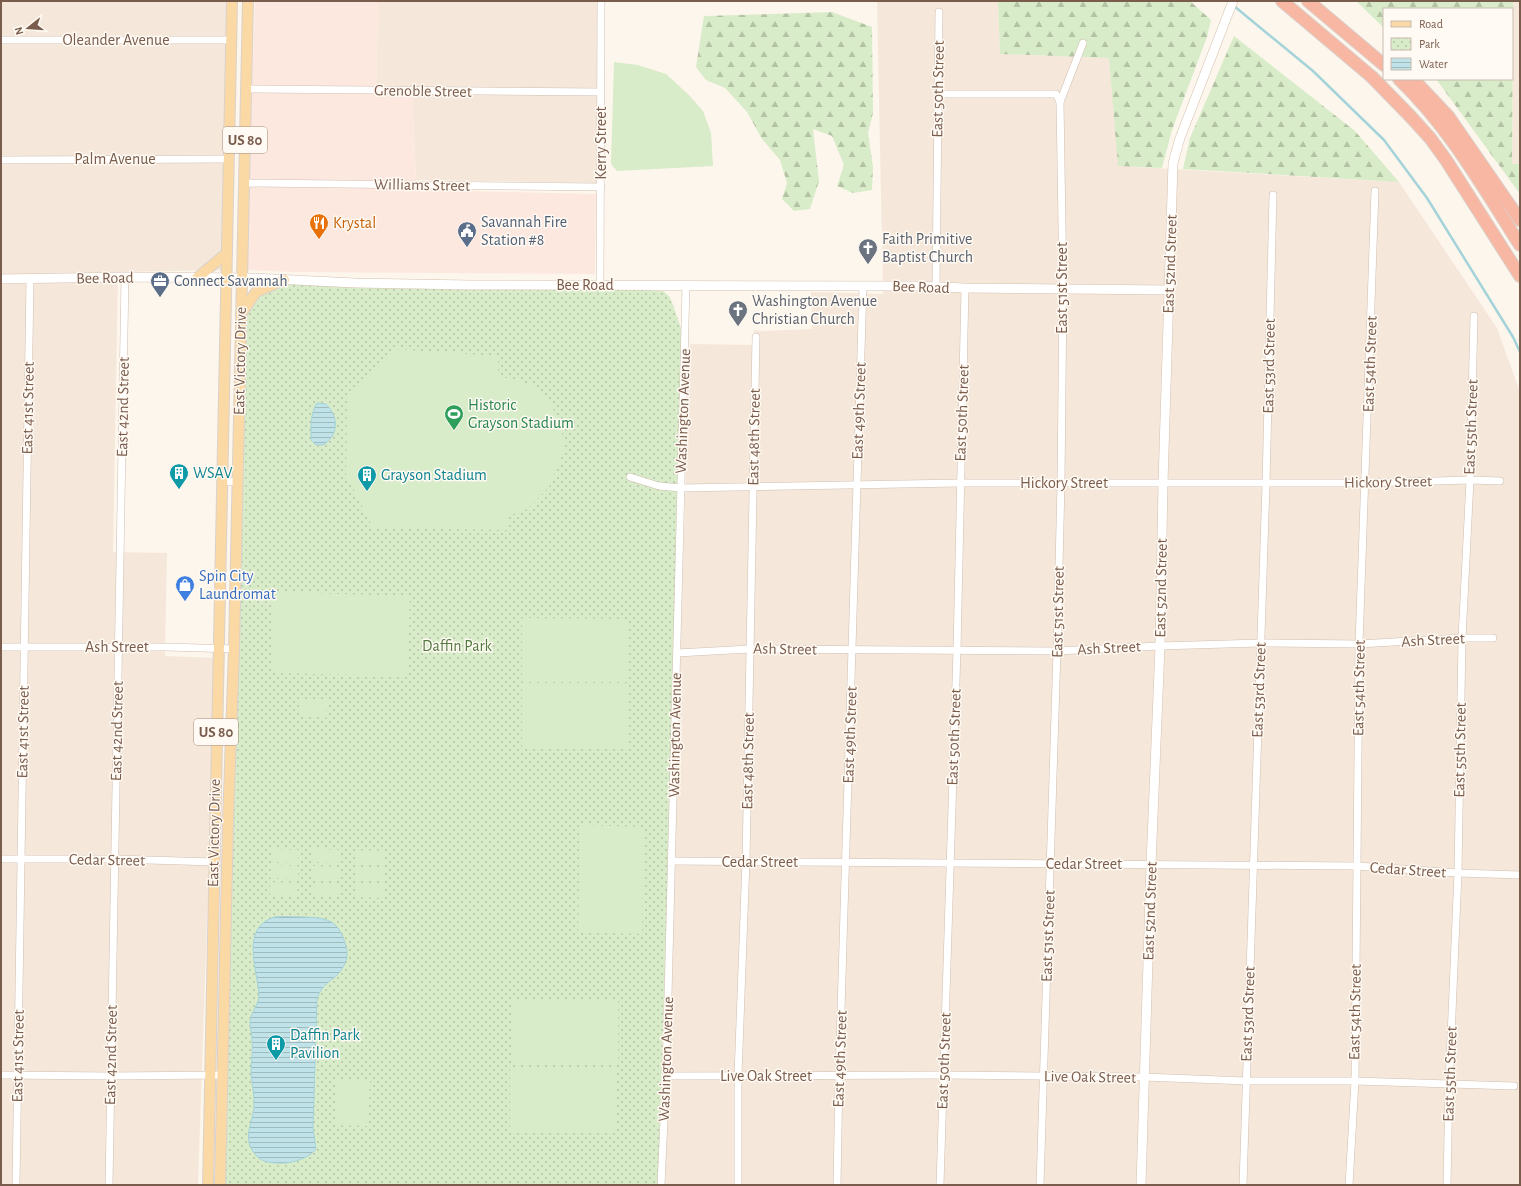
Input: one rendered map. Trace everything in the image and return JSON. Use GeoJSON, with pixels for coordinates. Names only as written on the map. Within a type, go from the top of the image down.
{"type":"FeatureCollection","features":[{"type":"Feature","properties":{"kind":"highway"},"geometry":{"type":"LineString","coordinates":[[1282,1],[1362,67],[1392,96],[1430,138],[1446,160],[1520,276]]}},
{"type":"Feature","properties":{"kind":"highway"},"geometry":{"type":"LineString","coordinates":[[1308,1],[1383,64]]}},
{"type":"Feature","properties":{"kind":"highway"},"geometry":{"type":"LineString","coordinates":[[1338,25],[1383,55]]}},
{"type":"Feature","properties":{"kind":"highway"},"geometry":{"type":"LineString","coordinates":[[1400,80],[1443,128],[1472,169],[1520,245]]}},
{"type":"Feature","properties":{"kind":"highway"},"geometry":{"type":"LineString","coordinates":[[1414,80],[1448,116],[1520,220]]}},
{"type":"Feature","properties":{"kind":"highway"},"geometry":{"type":"LineString","coordinates":[[1488,226],[1520,285]]}},
{"type":"Feature","properties":{"kind":"main road","name":"East Victory Drive"},"geometry":{"type":"LineString","coordinates":[[208,1185],[230,40],[232,1]]}},
{"type":"Feature","properties":{"kind":"main road","name":"East Victory Drive"},"geometry":{"type":"LineString","coordinates":[[221,1182],[222,1075],[234,649],[248,1]]}},
{"type":"Feature","properties":{"kind":"main road","name":"East 52nd Street"},"geometry":{"type":"LineString","coordinates":[[1141,1185],[1151,865],[1160,646],[1163,483],[1173,163],[1180,138],[1233,1]]}},
{"type":"Feature","properties":{"kind":"main road"},"geometry":{"type":"LineString","coordinates":[[196,278],[226,253]]}},
{"type":"Feature","properties":{"kind":"main road","name":"Bee Road"},"geometry":{"type":"LineString","coordinates":[[1,279],[125,277],[241,278],[355,283],[470,285],[936,286],[965,288],[1170,290]]}},
{"type":"Feature","properties":{"kind":"main road"},"geometry":{"type":"LineString","coordinates":[[241,314],[256,292],[284,280]]}},
{"type":"Feature","properties":{"kind":"main road"},"geometry":{"type":"LineString","coordinates":[[214,862],[221,867],[223,882],[227,886]]}},
{"type":"Feature","properties":{"kind":"street","name":"Kerry Street"},"geometry":{"type":"LineString","coordinates":[[600,285],[601,1]]}},
{"type":"Feature","properties":{"kind":"street","name":"East 50th Street"},"geometry":{"type":"LineString","coordinates":[[936,286],[938,12]]}},
{"type":"Feature","properties":{"kind":"street","name":"Oleander Avenue"},"geometry":{"type":"LineString","coordinates":[[1,40],[230,40]]}},
{"type":"Feature","properties":{"kind":"street","name":"East 51st Street"},"geometry":{"type":"LineString","coordinates":[[1040,1185],[1045,1076],[1061,483],[1063,289],[1060,102],[1083,43]]}},
{"type":"Feature","properties":{"kind":"street","name":"Grenoble Street"},"geometry":{"type":"LineString","coordinates":[[246,89],[600,92]]}},
{"type":"Feature","properties":{"kind":"street"},"geometry":{"type":"LineString","coordinates":[[938,94],[1056,94],[1060,102]]}},
{"type":"Feature","properties":{"kind":"street","name":"Palm Avenue"},"geometry":{"type":"LineString","coordinates":[[1,160],[228,158]]}},
{"type":"Feature","properties":{"kind":"street","name":"Williams Street"},"geometry":{"type":"LineString","coordinates":[[244,183],[601,187]]}},
{"type":"Feature","properties":{"kind":"street","name":"East 54th Street"},"geometry":{"type":"LineString","coordinates":[[1349,1185],[1355,1081],[1359,644],[1366,483],[1375,191]]}},
{"type":"Feature","properties":{"kind":"street","name":"East 53rd Street"},"geometry":{"type":"LineString","coordinates":[[1243,1185],[1252,866],[1266,484],[1273,195]]}},
{"type":"Feature","properties":{"kind":"street","name":"East 42nd Street"},"geometry":{"type":"LineString","coordinates":[[109,1185],[125,277]]}},
{"type":"Feature","properties":{"kind":"street","name":"East 41st Street"},"geometry":{"type":"LineString","coordinates":[[16,1185],[30,279]]}},
{"type":"Feature","properties":{"kind":"street","name":"Washington Avenue"},"geometry":{"type":"LineString","coordinates":[[661,1185],[666,1076],[672,861],[686,285]]}},
{"type":"Feature","properties":{"kind":"street","name":"East 49th Street"},"geometry":{"type":"LineString","coordinates":[[837,1185],[856,485],[863,286]]}},
{"type":"Feature","properties":{"kind":"street","name":"East 50th Street"},"geometry":{"type":"LineString","coordinates":[[940,1185],[949,863],[957,650],[965,288]]}},
{"type":"Feature","properties":{"kind":"street","name":"East 55th Street"},"geometry":{"type":"LineString","coordinates":[[1447,1185],[1449,1084],[1458,873],[1462,638],[1470,480],[1474,316]]}},
{"type":"Feature","properties":{"kind":"street","name":"East 48th Street"},"geometry":{"type":"LineString","coordinates":[[738,1185],[738,1075],[746,861],[756,337]]}},
{"type":"Feature","properties":{"kind":"street","name":"Hickory Street"},"geometry":{"type":"LineString","coordinates":[[630,477],[659,486],[681,488],[960,483],[1266,484],[1470,480],[1500,481]]}},
{"type":"Feature","properties":{"kind":"street"},"geometry":{"type":"LineString","coordinates":[[222,482],[237,482]]}},
{"type":"Feature","properties":{"kind":"street","name":"Ash Street"},"geometry":{"type":"LineString","coordinates":[[677,653],[750,649],[1057,651],[1260,643],[1359,644],[1462,638],[1493,638]]}},
{"type":"Feature","properties":{"kind":"street","name":"Ash Street"},"geometry":{"type":"LineString","coordinates":[[1,647],[234,649]]}},
{"type":"Feature","properties":{"kind":"street","name":"Cedar Street"},"geometry":{"type":"LineString","coordinates":[[1,859],[115,859],[214,862]]}},
{"type":"Feature","properties":{"kind":"street","name":"Cedar Street"},"geometry":{"type":"LineString","coordinates":[[672,861],[1357,866],[1458,873],[1520,875]]}},
{"type":"Feature","properties":{"kind":"street"},"geometry":{"type":"LineString","coordinates":[[1,1075],[222,1075]]}},
{"type":"Feature","properties":{"kind":"street","name":"Live Oak Street"},"geometry":{"type":"LineString","coordinates":[[666,1076],[943,1075],[1144,1077],[1246,1081],[1355,1081],[1514,1086]]}},
{"type":"Feature","properties":{"kind":"shaded area"},"geometry":{"type":"Polygon","coordinates":[[[1,1],[227,1],[222,270],[118,272],[113,552],[167,553],[165,656],[216,658],[198,1185],[1,1185],[1,1]]]}},
{"type":"Feature","properties":{"kind":"shaded area"},"geometry":{"type":"Polygon","coordinates":[[[255,1],[378,1],[376,95],[412,95],[416,190],[596,194],[595,274],[293,272],[246,270],[255,1]]]}},
{"type":"Feature","properties":{"kind":"shaded area"},"geometry":{"type":"Polygon","coordinates":[[[378,1],[598,1],[597,183],[416,180],[412,95],[376,95],[378,1]]]}},
{"type":"Feature","properties":{"kind":"shaded area"},"geometry":{"type":"Polygon","coordinates":[[[877,1],[998,1],[1000,54],[1109,58],[1119,166],[1399,182],[1497,328],[1520,392],[1520,1185],[665,1185],[690,344],[754,345],[754,330],[812,329],[811,292],[883,294],[877,1]]]}},
{"type":"Feature","properties":{"kind":"shaded area"},"geometry":{"type":"Polygon","coordinates":[[[1513,1],[1520,1],[1520,164],[1512,164],[1513,1]]]}},
{"type":"Feature","properties":{"kind":"green space"},"geometry":{"type":"Polygon","coordinates":[[[998,1],[1190,1],[1211,20],[1207,37],[1172,130],[1162,168],[1118,166],[1109,58],[1000,54],[998,1]]]}},
{"type":"Feature","properties":{"kind":"green space"},"geometry":{"type":"Polygon","coordinates":[[[1356,1],[1513,1],[1513,8],[1383,8],[1383,27],[1356,1]]]}},
{"type":"Feature","properties":{"kind":"green space"},"geometry":{"type":"Polygon","coordinates":[[[832,12],[872,27],[873,113],[868,133],[873,167],[872,190],[853,193],[837,186],[844,165],[832,136],[813,129],[819,181],[810,209],[794,211],[782,199],[787,183],[780,160],[762,139],[747,112],[725,88],[706,80],[696,67],[704,16],[832,12]]]}},
{"type":"Feature","properties":{"kind":"green space"},"geometry":{"type":"Polygon","coordinates":[[[1234,36],[1355,131],[1399,182],[1183,169],[1190,138],[1234,36]]]}},
{"type":"Feature","properties":{"kind":"green space"},"geometry":{"type":"Polygon","coordinates":[[[614,62],[638,65],[666,74],[689,95],[703,111],[711,133],[713,166],[617,171],[611,164],[614,62]]]}},
{"type":"Feature","properties":{"kind":"green space"},"geometry":{"type":"Polygon","coordinates":[[[1437,80],[1513,80],[1512,164],[1520,164],[1520,194],[1437,80]]]}},
{"type":"Feature","properties":{"kind":"green space","name":"Daffin Park"},"geometry":{"type":"Polygon","coordinates":[[[299,283],[362,287],[470,290],[621,289],[663,291],[669,296],[672,302],[682,331],[675,655],[658,1185],[226,1185],[226,1114],[247,316],[251,303],[260,293],[279,286],[299,283]]]}},
{"type":"Feature","properties":{"kind":"green space","name":"Historic Grayson Stadium"},"geometry":{"type":"Polygon","coordinates":[[[394,349],[498,356],[498,376],[529,384],[548,400],[559,419],[564,443],[562,456],[549,487],[528,509],[508,516],[507,530],[373,528],[346,474],[347,394],[394,349]]]}},
{"type":"Feature","properties":{"kind":"green space"},"geometry":{"type":"Polygon","coordinates":[[[273,592],[410,596],[408,676],[271,673],[273,592]]]}},
{"type":"Feature","properties":{"kind":"green space"},"geometry":{"type":"Polygon","coordinates":[[[522,618],[628,619],[628,682],[522,682],[522,618]]]}},
{"type":"Feature","properties":{"kind":"green space"},"geometry":{"type":"Polygon","coordinates":[[[522,684],[629,685],[629,748],[522,748],[522,684]]]}},
{"type":"Feature","properties":{"kind":"green space"},"geometry":{"type":"Polygon","coordinates":[[[300,699],[327,701],[326,718],[299,715],[300,699]]]}},
{"type":"Feature","properties":{"kind":"green space"},"geometry":{"type":"Polygon","coordinates":[[[580,825],[644,827],[642,934],[578,932],[580,825]]]}},
{"type":"Feature","properties":{"kind":"green space"},"geometry":{"type":"Polygon","coordinates":[[[271,849],[299,850],[298,863],[271,862],[271,849]]]}},
{"type":"Feature","properties":{"kind":"green space"},"geometry":{"type":"Polygon","coordinates":[[[313,849],[341,850],[341,863],[313,862],[313,849]]]}},
{"type":"Feature","properties":{"kind":"green space"},"geometry":{"type":"Polygon","coordinates":[[[356,850],[384,851],[383,864],[356,863],[356,850]]]}},
{"type":"Feature","properties":{"kind":"green space"},"geometry":{"type":"Polygon","coordinates":[[[271,865],[298,866],[298,879],[270,878],[271,865]]]}},
{"type":"Feature","properties":{"kind":"green space"},"geometry":{"type":"Polygon","coordinates":[[[313,866],[341,867],[340,880],[313,879],[313,866]]]}},
{"type":"Feature","properties":{"kind":"green space"},"geometry":{"type":"Polygon","coordinates":[[[356,867],[383,868],[383,881],[355,880],[356,867]]]}},
{"type":"Feature","properties":{"kind":"green space"},"geometry":{"type":"Polygon","coordinates":[[[270,882],[298,883],[297,896],[270,895],[270,882]]]}},
{"type":"Feature","properties":{"kind":"green space"},"geometry":{"type":"Polygon","coordinates":[[[312,883],[340,884],[340,897],[312,896],[312,883]]]}},
{"type":"Feature","properties":{"kind":"green space"},"geometry":{"type":"Polygon","coordinates":[[[355,884],[383,885],[383,898],[355,897],[355,884]]]}},
{"type":"Feature","properties":{"kind":"green space"},"geometry":{"type":"Polygon","coordinates":[[[511,1001],[618,1001],[618,1065],[511,1065],[511,1001]]]}},
{"type":"Feature","properties":{"kind":"green space"},"geometry":{"type":"Polygon","coordinates":[[[510,1067],[617,1067],[617,1131],[510,1131],[510,1067]]]}},
{"type":"Feature","properties":{"kind":"green space"},"geometry":{"type":"Polygon","coordinates":[[[336,1079],[370,1080],[368,1126],[335,1125],[336,1079]]]}},
{"type":"Feature","properties":{"kind":"water"},"geometry":{"type":"Polygon","coordinates":[[[317,403],[326,404],[335,420],[332,436],[323,445],[316,445],[311,440],[312,416],[317,403]]]}},
{"type":"Feature","properties":{"kind":"water"},"geometry":{"type":"Polygon","coordinates":[[[275,917],[311,917],[330,921],[339,929],[347,952],[345,964],[340,972],[326,984],[317,999],[313,1128],[316,1149],[302,1159],[286,1163],[261,1160],[251,1148],[248,1137],[254,1103],[251,1074],[252,1038],[250,1022],[259,996],[254,963],[254,940],[257,930],[264,922],[275,917]]]}},
{"type":"Feature","properties":{"kind":"waterway"},"geometry":{"type":"LineString","coordinates":[[1234,6],[1313,71],[1384,140],[1427,198],[1513,337],[1520,352]]}},
{"type":"Feature","properties":{"kind":"place","name":"Krystal"},"geometry":{"type":"Point","coordinates":[319,240]}},
{"type":"Feature","properties":{"kind":"place","name":"Savannah Fire Station #8"},"geometry":{"type":"Point","coordinates":[467,248]}},
{"type":"Feature","properties":{"kind":"place","name":"Faith Primitive Baptist Church"},"geometry":{"type":"Point","coordinates":[868,265]}},
{"type":"Feature","properties":{"kind":"place","name":"Connect Savannah"},"geometry":{"type":"Point","coordinates":[160,298]}},
{"type":"Feature","properties":{"kind":"place","name":"Washington Avenue Christian Church"},"geometry":{"type":"Point","coordinates":[738,327]}},
{"type":"Feature","properties":{"kind":"place","name":"Historic Grayson Stadium"},"geometry":{"type":"Point","coordinates":[454,431]}},
{"type":"Feature","properties":{"kind":"place","name":"WSAV"},"geometry":{"type":"Point","coordinates":[179,490]}},
{"type":"Feature","properties":{"kind":"place","name":"Grayson Stadium"},"geometry":{"type":"Point","coordinates":[367,492]}},
{"type":"Feature","properties":{"kind":"place","name":"Spin City Laundromat"},"geometry":{"type":"Point","coordinates":[185,602]}},
{"type":"Feature","properties":{"kind":"place","name":"Daffin Park Pavilion"},"geometry":{"type":"Point","coordinates":[276,1061]}}]}
